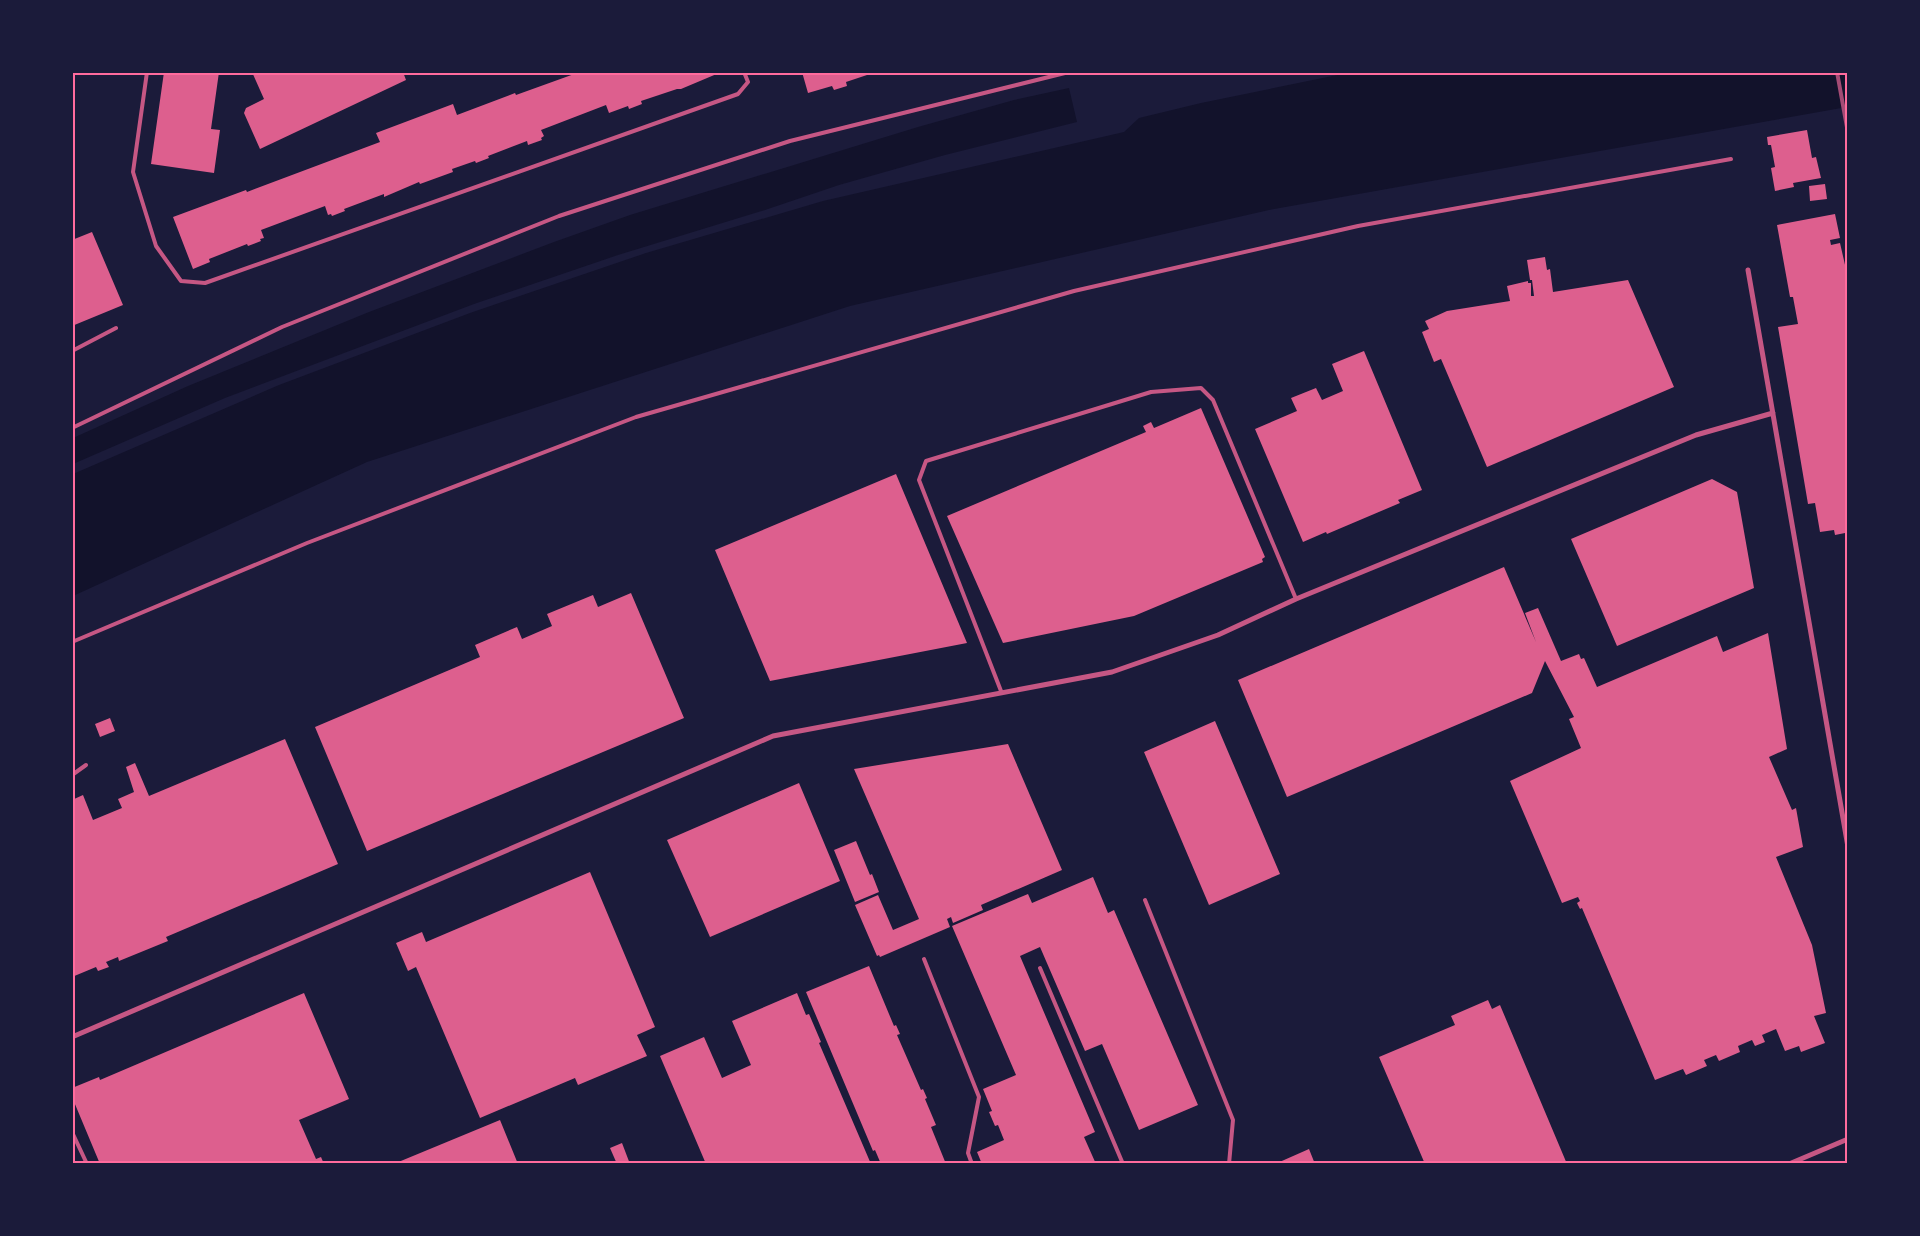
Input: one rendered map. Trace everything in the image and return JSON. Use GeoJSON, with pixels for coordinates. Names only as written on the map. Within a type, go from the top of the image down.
{"type":"FeatureCollection","features":[{"type":"Feature","properties":{"kind":"street"},"geometry":{"type":"LineString","coordinates":[[1748,270],[1848,848]]}},
{"type":"Feature","properties":{"kind":"street"},"geometry":{"type":"LineString","coordinates":[[72,1037],[774,736],[1001,691],[1112,672],[1218,635],[1296,599],[1696,435],[1773,413]]}},
{"type":"Feature","properties":{"kind":"street"},"geometry":{"type":"LineString","coordinates":[[1789,1164],[1848,1139]]}},
{"type":"Feature","properties":{"kind":"lane"},"geometry":{"type":"LineString","coordinates":[[147,72],[133,172],[156,246],[180,281],[205,283],[738,94],[748,82],[744,72]]}},
{"type":"Feature","properties":{"kind":"lane"},"geometry":{"type":"LineString","coordinates":[[72,428],[282,327],[558,216],[790,141],[1069,72]]}},
{"type":"Feature","properties":{"kind":"lane"},"geometry":{"type":"LineString","coordinates":[[72,642],[307,542],[636,417],[1074,291],[1358,226],[1731,159]]}},
{"type":"Feature","properties":{"kind":"lane"},"geometry":{"type":"LineString","coordinates":[[72,351],[116,328]]}},
{"type":"Feature","properties":{"kind":"lane"},"geometry":{"type":"LineString","coordinates":[[1001,691],[919,480],[926,461],[935,458],[1151,392],[1201,388],[1213,400],[1296,599]]}},
{"type":"Feature","properties":{"kind":"lane"},"geometry":{"type":"LineString","coordinates":[[72,775],[86,765]]}},
{"type":"Feature","properties":{"kind":"lane"},"geometry":{"type":"LineString","coordinates":[[1145,900],[1233,1120],[1229,1164]]}},
{"type":"Feature","properties":{"kind":"lane"},"geometry":{"type":"LineString","coordinates":[[924,959],[979,1098],[968,1153],[972,1164]]}},
{"type":"Feature","properties":{"kind":"lane"},"geometry":{"type":"LineString","coordinates":[[1040,968],[1123,1164]]}},
{"type":"Feature","properties":{"kind":"lane"},"geometry":{"type":"LineString","coordinates":[[72,1132],[87,1164]]}},
{"type":"Feature","properties":{"kind":"shaded area"},"geometry":{"type":"Polygon","coordinates":[[[1347,73],[1847,73],[1847,107],[1269,210],[850,306],[367,462],[73,596],[73,474],[279,385],[470,313],[646,253],[823,201],[1124,132],[1139,118],[1201,103],[1347,73]]]}},
{"type":"Feature","properties":{"kind":"shaded area"},"geometry":{"type":"Polygon","coordinates":[[[1069,88],[1077,122],[945,155],[839,185],[618,255],[474,304],[225,398],[73,464],[73,438],[188,386],[369,312],[554,242],[630,215],[918,127],[1014,100],[1069,88]]]}},
{"type":"Feature","properties":{"kind":"building"},"geometry":{"type":"Polygon","coordinates":[[[164,72],[219,72],[211,129],[220,130],[214,173],[151,164],[164,72]]]}},
{"type":"Feature","properties":{"kind":"building"},"geometry":{"type":"Polygon","coordinates":[[[252,72],[403,72],[406,80],[260,149],[244,113],[246,108],[264,99],[252,72]]]}},
{"type":"Feature","properties":{"kind":"building"},"geometry":{"type":"Polygon","coordinates":[[[802,72],[866,72],[867,75],[846,82],[847,86],[834,90],[832,86],[808,93],[802,72]]]}},
{"type":"Feature","properties":{"kind":"building"},"geometry":{"type":"Polygon","coordinates":[[[577,73],[719,73],[681,89],[641,101],[642,104],[629,109],[628,106],[609,113],[606,105],[541,130],[544,136],[541,138],[542,140],[528,145],[527,141],[488,156],[489,158],[476,163],[475,161],[452,169],[453,172],[420,184],[419,182],[384,197],[384,194],[344,209],[345,211],[332,216],[331,214],[328,215],[325,206],[261,230],[264,238],[260,239],[261,241],[248,246],[247,244],[209,259],[210,262],[193,269],[173,217],[246,190],[247,192],[380,142],[376,133],[453,104],[457,115],[515,93],[516,95],[577,73]]]}},
{"type":"Feature","properties":{"kind":"building"},"geometry":{"type":"Polygon","coordinates":[[[1807,130],[1812,158],[1816,157],[1821,178],[1793,183],[1794,187],[1775,191],[1771,168],[1775,167],[1771,145],[1768,145],[1767,137],[1807,130]]]}},
{"type":"Feature","properties":{"kind":"building"},"geometry":{"type":"Polygon","coordinates":[[[1825,184],[1827,199],[1810,201],[1809,186],[1825,184]]]}},
{"type":"Feature","properties":{"kind":"building"},"geometry":{"type":"Polygon","coordinates":[[[1835,214],[1840,238],[1830,240],[1831,245],[1840,243],[1848,278],[1846,542],[1845,533],[1835,535],[1834,530],[1820,532],[1815,503],[1808,504],[1778,327],[1798,324],[1793,297],[1790,297],[1777,225],[1835,214]]]}},
{"type":"Feature","properties":{"kind":"building"},"geometry":{"type":"Polygon","coordinates":[[[92,232],[123,305],[72,326],[72,240],[92,232]]]}},
{"type":"Feature","properties":{"kind":"building"},"geometry":{"type":"Polygon","coordinates":[[[1545,257],[1547,270],[1550,269],[1553,292],[1628,280],[1674,387],[1487,467],[1441,359],[1434,362],[1422,332],[1429,329],[1425,321],[1447,311],[1510,301],[1507,286],[1528,281],[1528,283],[1531,283],[1531,296],[1534,296],[1527,260],[1545,257]]]}},
{"type":"Feature","properties":{"kind":"building"},"geometry":{"type":"Polygon","coordinates":[[[1364,351],[1422,490],[1398,500],[1400,503],[1327,534],[1326,532],[1303,542],[1255,429],[1297,411],[1291,398],[1316,388],[1322,400],[1343,391],[1332,364],[1364,351]]]}},
{"type":"Feature","properties":{"kind":"building"},"geometry":{"type":"Polygon","coordinates":[[[1201,408],[1265,557],[1262,559],[1263,562],[1134,616],[1003,643],[947,516],[1146,432],[1143,426],[1151,422],[1154,428],[1201,408]]]}},
{"type":"Feature","properties":{"kind":"building"},"geometry":{"type":"Polygon","coordinates":[[[896,474],[967,643],[770,681],[715,550],[896,474]]]}},
{"type":"Feature","properties":{"kind":"building"},"geometry":{"type":"Polygon","coordinates":[[[1712,479],[1737,492],[1754,588],[1617,646],[1571,539],[1712,479]]]}},
{"type":"Feature","properties":{"kind":"building"},"geometry":{"type":"Polygon","coordinates":[[[1504,567],[1536,642],[1525,613],[1538,608],[1561,661],[1579,654],[1581,659],[1584,658],[1597,687],[1717,636],[1723,652],[1768,633],[1787,749],[1769,757],[1792,810],[1796,808],[1803,847],[1776,857],[1812,945],[1826,1013],[1814,1016],[1825,1043],[1801,1052],[1799,1046],[1785,1051],[1776,1029],[1762,1035],[1765,1042],[1755,1046],[1752,1040],[1738,1046],[1740,1052],[1719,1061],[1716,1055],[1704,1060],[1707,1066],[1686,1075],[1683,1069],[1655,1080],[1582,908],[1580,909],[1577,903],[1580,901],[1578,897],[1562,903],[1510,781],[1581,748],[1569,719],[1574,717],[1545,661],[1532,693],[1287,797],[1238,680],[1504,567]]]}},
{"type":"Feature","properties":{"kind":"building"},"geometry":{"type":"Polygon","coordinates":[[[631,593],[684,718],[367,851],[315,727],[480,657],[475,645],[517,627],[522,639],[552,626],[547,614],[593,595],[598,607],[631,593]]]}},
{"type":"Feature","properties":{"kind":"building"},"geometry":{"type":"Polygon","coordinates":[[[110,718],[115,731],[100,737],[95,724],[110,718]]]}},
{"type":"Feature","properties":{"kind":"building"},"geometry":{"type":"Polygon","coordinates":[[[1215,721],[1280,874],[1209,905],[1144,752],[1215,721]]]}},
{"type":"Feature","properties":{"kind":"building"},"geometry":{"type":"Polygon","coordinates":[[[285,739],[338,864],[166,937],[168,941],[119,961],[118,957],[106,962],[109,967],[98,971],[96,967],[72,977],[72,800],[83,795],[93,820],[122,808],[118,799],[134,792],[126,767],[135,763],[149,796],[285,739]]]}},
{"type":"Feature","properties":{"kind":"building"},"geometry":{"type":"Polygon","coordinates":[[[1008,744],[1062,870],[981,905],[983,910],[953,923],[951,917],[947,919],[950,927],[880,957],[879,955],[877,956],[855,905],[878,895],[893,930],[919,919],[854,769],[1008,744]]]}},
{"type":"Feature","properties":{"kind":"building"},"geometry":{"type":"Polygon","coordinates":[[[799,783],[840,881],[710,937],[667,840],[799,783]]]}},
{"type":"Feature","properties":{"kind":"building"},"geometry":{"type":"Polygon","coordinates":[[[856,841],[879,892],[855,902],[834,850],[856,841]]]}},
{"type":"Feature","properties":{"kind":"building"},"geometry":{"type":"Polygon","coordinates":[[[590,872],[655,1027],[637,1035],[647,1056],[578,1085],[575,1078],[480,1118],[416,967],[408,971],[396,943],[422,932],[426,942],[590,872]]]}},
{"type":"Feature","properties":{"kind":"building"},"geometry":{"type":"Polygon","coordinates":[[[1093,877],[1108,913],[1114,910],[1198,1105],[1139,1130],[1102,1044],[1085,1051],[1040,947],[1020,956],[1095,1132],[1084,1137],[1096,1164],[982,1164],[977,1152],[1004,1140],[998,1125],[995,1126],[989,1112],[992,1111],[983,1089],[1016,1075],[952,926],[1028,894],[1032,903],[1093,877]]]}},
{"type":"Feature","properties":{"kind":"building"},"geometry":{"type":"Polygon","coordinates":[[[869,966],[894,1026],[896,1025],[900,1034],[897,1035],[921,1090],[923,1089],[927,1098],[925,1099],[936,1125],[931,1127],[946,1164],[881,1164],[875,1150],[873,1151],[806,992],[869,966]]]}},
{"type":"Feature","properties":{"kind":"building"},"geometry":{"type":"Polygon","coordinates":[[[304,993],[349,1099],[299,1120],[316,1159],[321,1157],[324,1164],[100,1164],[72,1097],[72,1088],[99,1077],[100,1080],[304,993]]]}},
{"type":"Feature","properties":{"kind":"building"},"geometry":{"type":"Polygon","coordinates":[[[797,993],[806,1015],[809,1014],[821,1042],[819,1043],[871,1164],[706,1164],[660,1056],[704,1037],[722,1078],[751,1065],[732,1021],[797,993]]]}},
{"type":"Feature","properties":{"kind":"building"},"geometry":{"type":"Polygon","coordinates":[[[1488,1000],[1492,1009],[1500,1005],[1567,1164],[1425,1164],[1379,1057],[1455,1025],[1451,1016],[1488,1000]]]}},
{"type":"Feature","properties":{"kind":"building"},"geometry":{"type":"Polygon","coordinates":[[[500,1120],[518,1164],[396,1163],[500,1120]]]}},
{"type":"Feature","properties":{"kind":"building"},"geometry":{"type":"Polygon","coordinates":[[[622,1143],[630,1164],[617,1164],[610,1148],[622,1143]]]}},
{"type":"Feature","properties":{"kind":"building"},"geometry":{"type":"Polygon","coordinates":[[[1309,1149],[1315,1164],[1275,1164],[1309,1149]]]}},
{"type":"Feature","properties":{"kind":"railway"},"geometry":{"type":"LineString","coordinates":[[1837,72],[1848,133]]}}]}
